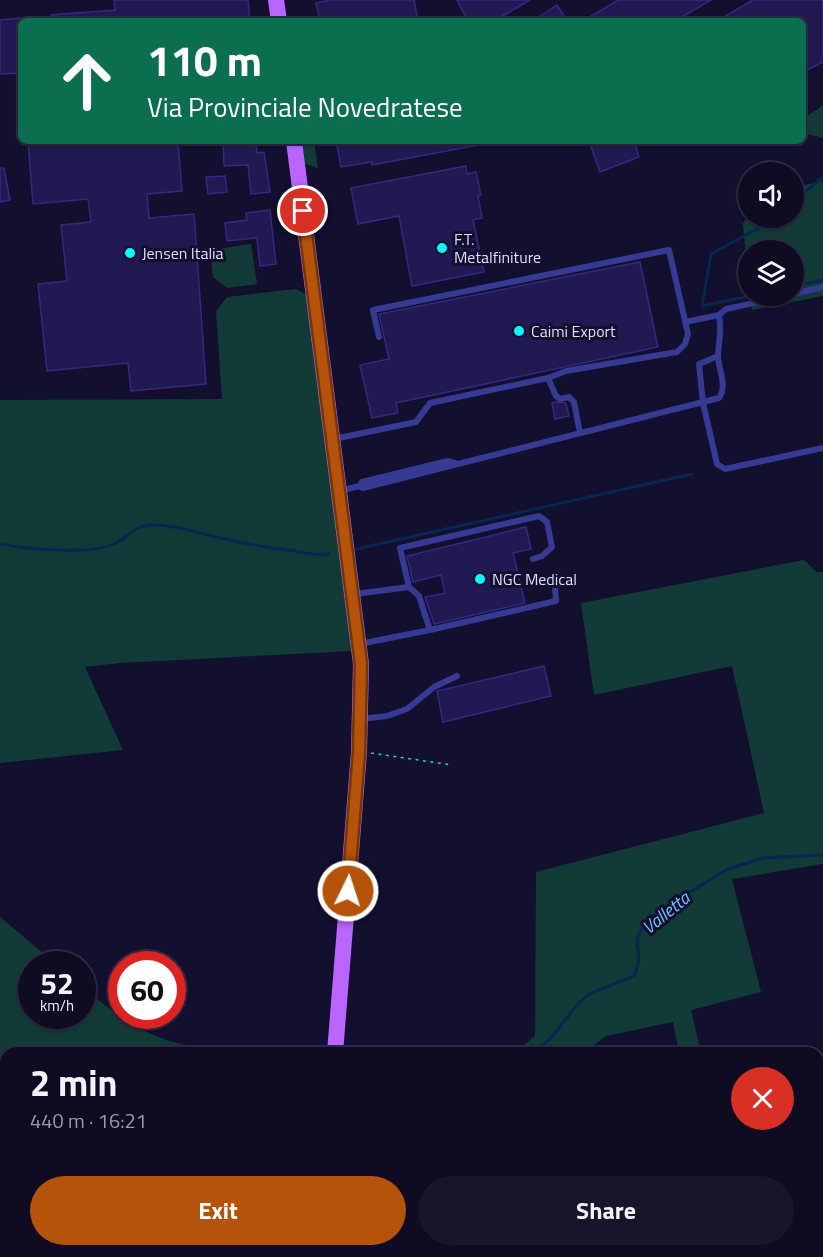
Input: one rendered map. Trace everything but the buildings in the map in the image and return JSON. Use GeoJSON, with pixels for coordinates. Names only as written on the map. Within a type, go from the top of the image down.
{"type":"FeatureCollection","features":[{"type":"Feature","properties":{"kind":"main road"},"geometry":{"type":"LineString","coordinates":[[276,0],[279,18]]}},
{"type":"Feature","properties":{"kind":"main road"},"geometry":{"type":"LineString","coordinates":[[294,144],[359,644],[359,752],[335,1047]]}},
{"type":"Feature","properties":{"kind":"lane"},"geometry":{"type":"LineString","coordinates":[[333,439],[416,422],[430,404],[566,372],[677,352],[685,344],[688,334],[669,250],[373,310],[379,337]]}},
{"type":"Feature","properties":{"kind":"lane"},"geometry":{"type":"LineString","coordinates":[[804,292],[823,287]]}},
{"type":"Feature","properties":{"kind":"lane"},"geometry":{"type":"LineString","coordinates":[[685,322],[719,315],[726,309],[740,306]]}},
{"type":"Feature","properties":{"kind":"lane"},"geometry":{"type":"LineString","coordinates":[[340,490],[358,486],[363,488],[704,404],[719,398],[723,392],[718,356],[722,330],[719,315]]}},
{"type":"Feature","properties":{"kind":"lane"},"geometry":{"type":"LineString","coordinates":[[718,356],[699,364],[704,404],[717,464],[720,467],[725,469],[823,448]]}},
{"type":"Feature","properties":{"kind":"lane"},"geometry":{"type":"LineString","coordinates":[[548,378],[556,396],[560,399],[569,397],[574,402],[580,434]]}},
{"type":"Feature","properties":{"kind":"lane"},"geometry":{"type":"LineString","coordinates":[[430,630],[419,596],[409,587],[400,548],[539,516],[547,522],[552,547],[542,556],[533,559]]}},
{"type":"Feature","properties":{"kind":"lane"},"geometry":{"type":"LineString","coordinates":[[359,644],[556,601],[555,586]]}},
{"type":"Feature","properties":{"kind":"lane"},"geometry":{"type":"LineString","coordinates":[[354,594],[409,587]]}},
{"type":"Feature","properties":{"kind":"lane"},"geometry":{"type":"LineString","coordinates":[[360,719],[387,716],[407,709],[434,687],[457,676]]}},
{"type":"Feature","properties":{"kind":"path"},"geometry":{"type":"LineString","coordinates":[[359,752],[452,765]]}},
{"type":"Feature","properties":{"kind":"green space"},"geometry":{"type":"Polygon","coordinates":[[[823,105],[823,138],[806,134],[806,117],[823,105]]]}},
{"type":"Feature","properties":{"kind":"green space"},"geometry":{"type":"Polygon","coordinates":[[[302,144],[314,144],[318,168],[305,164],[302,144]]]}},
{"type":"Feature","properties":{"kind":"green space"},"geometry":{"type":"Polygon","coordinates":[[[823,181],[823,296],[804,300],[804,240],[745,240],[743,228],[804,228],[804,185],[823,181]]]}},
{"type":"Feature","properties":{"kind":"green space"},"geometry":{"type":"Polygon","coordinates":[[[251,244],[257,284],[227,288],[213,277],[210,250],[251,244]]]}},
{"type":"Feature","properties":{"kind":"green space"},"geometry":{"type":"Polygon","coordinates":[[[296,289],[307,295],[352,651],[120,663],[85,667],[123,750],[0,763],[0,400],[222,399],[216,311],[227,297],[296,289]]]}},
{"type":"Feature","properties":{"kind":"green space"},"geometry":{"type":"Polygon","coordinates":[[[751,306],[772,306],[752,310],[751,306]]]}},
{"type":"Feature","properties":{"kind":"green space"},"geometry":{"type":"Polygon","coordinates":[[[804,560],[817,572],[823,572],[823,864],[732,879],[761,992],[691,1010],[700,1047],[678,1047],[673,1022],[606,1036],[592,1047],[521,1047],[535,1036],[536,872],[764,813],[732,666],[594,695],[581,603],[804,560]]]}},
{"type":"Feature","properties":{"kind":"green space"},"geometry":{"type":"Polygon","coordinates":[[[0,917],[41,951],[18,951],[18,1029],[96,1029],[96,997],[108,1007],[108,1029],[141,1029],[173,1042],[200,1047],[0,1047],[0,917]]]}},
{"type":"Feature","properties":{"kind":"waterway"},"geometry":{"type":"LineString","coordinates":[[804,193],[823,177]]}},
{"type":"Feature","properties":{"kind":"waterway"},"geometry":{"type":"LineString","coordinates":[[738,298],[702,306],[711,254],[758,228]]}},
{"type":"Feature","properties":{"kind":"waterway"},"geometry":{"type":"LineString","coordinates":[[804,284],[823,280]]}},
{"type":"Feature","properties":{"kind":"waterway"},"geometry":{"type":"LineString","coordinates":[[356,549],[692,474]]}},
{"type":"Feature","properties":{"kind":"waterway"},"geometry":{"type":"LineString","coordinates":[[0,544],[41,549],[89,549],[114,544],[140,527],[160,525],[259,546],[312,554],[329,554]]}},
{"type":"Feature","properties":{"kind":"waterway","name":"Valletta"},"geometry":{"type":"LineString","coordinates":[[541,1047],[554,1035],[584,998],[635,975],[639,960],[637,939],[641,930],[680,898],[728,869],[763,858],[823,855]]}},
{"type":"Feature","properties":{"kind":"place","name":"F.T. Metalfiniture"},"geometry":{"type":"Point","coordinates":[442,248]}},
{"type":"Feature","properties":{"kind":"place","name":"Jensen Italia"},"geometry":{"type":"Point","coordinates":[130,253]}},
{"type":"Feature","properties":{"kind":"place","name":"Caimi Export"},"geometry":{"type":"Point","coordinates":[519,331]}},
{"type":"Feature","properties":{"kind":"place","name":"NGC Medical"},"geometry":{"type":"Point","coordinates":[480,579]}},
{"type":"Feature","properties":{"kind":"route"},"geometry":{"type":"LineString","coordinates":[[303,211],[358,625],[361,664],[359,752],[348,891]]}}]}
